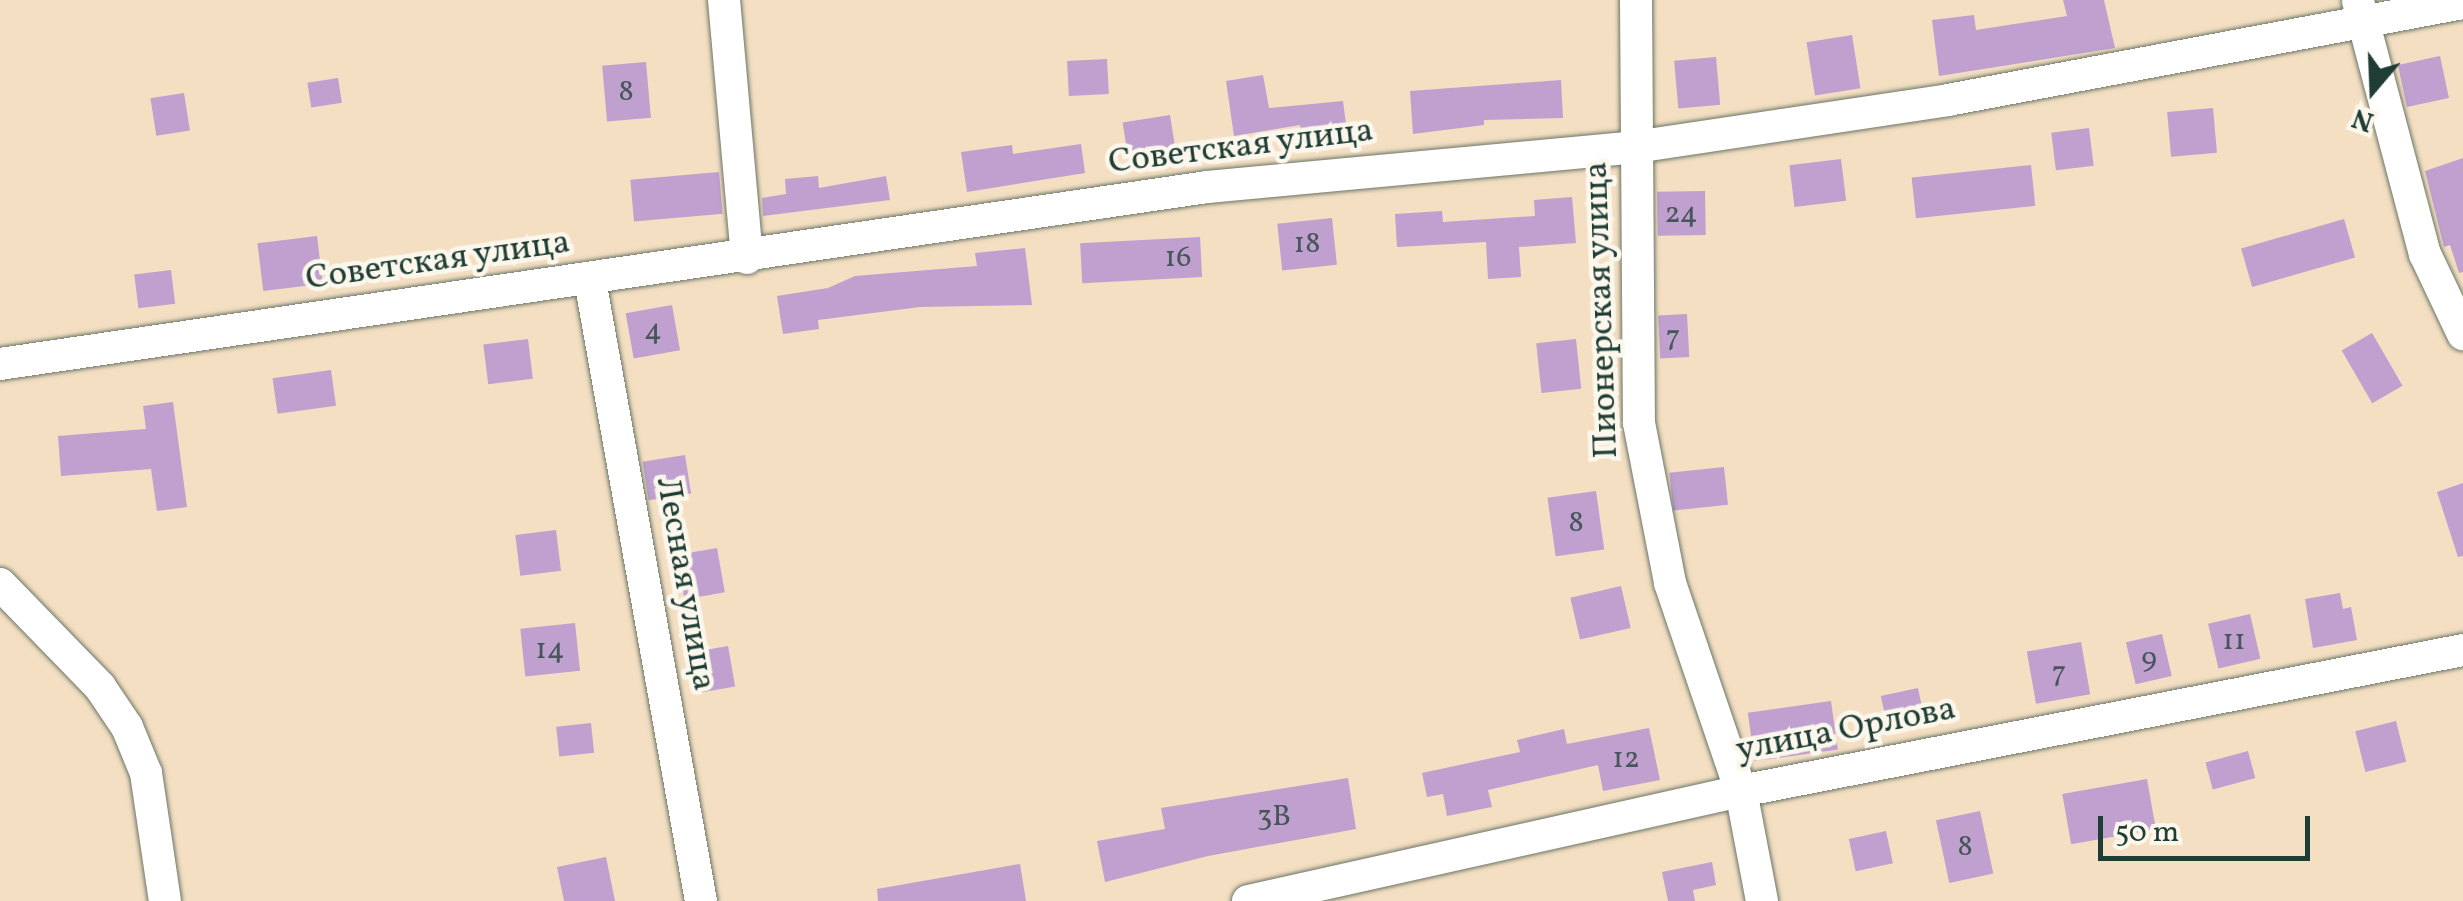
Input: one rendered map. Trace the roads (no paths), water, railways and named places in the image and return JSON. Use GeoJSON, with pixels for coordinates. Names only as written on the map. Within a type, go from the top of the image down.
{"type":"FeatureCollection","features":[{"type":"Feature","properties":{"kind":"street"},"geometry":{"type":"LineString","coordinates":[[724,0],[748,258]]}},
{"type":"Feature","properties":{"kind":"street","name":"Пионерская улица"},"geometry":{"type":"LineString","coordinates":[[1636,0],[1634,147],[1639,423],[1670,583],[1740,791],[1762,901]]}},
{"type":"Feature","properties":{"kind":"street","name":"Советская улица"},"geometry":{"type":"LineString","coordinates":[[13,362],[748,258],[1207,187],[1634,147],[1948,100],[2360,11],[2463,3]]}},
{"type":"Feature","properties":{"kind":"street"},"geometry":{"type":"LineString","coordinates":[[2360,11],[2425,254],[2463,334]]}},
{"type":"Feature","properties":{"kind":"street","name":"Лесная улица"},"geometry":{"type":"LineString","coordinates":[[590,280],[701,901]]}},
{"type":"Feature","properties":{"kind":"street"},"geometry":{"type":"LineString","coordinates":[[0,584],[100,688],[127,727],[146,772],[165,901]]}},
{"type":"Feature","properties":{"kind":"street","name":"улица Орлова"},"geometry":{"type":"LineString","coordinates":[[1248,901],[1740,791],[2463,650]]}}]}
